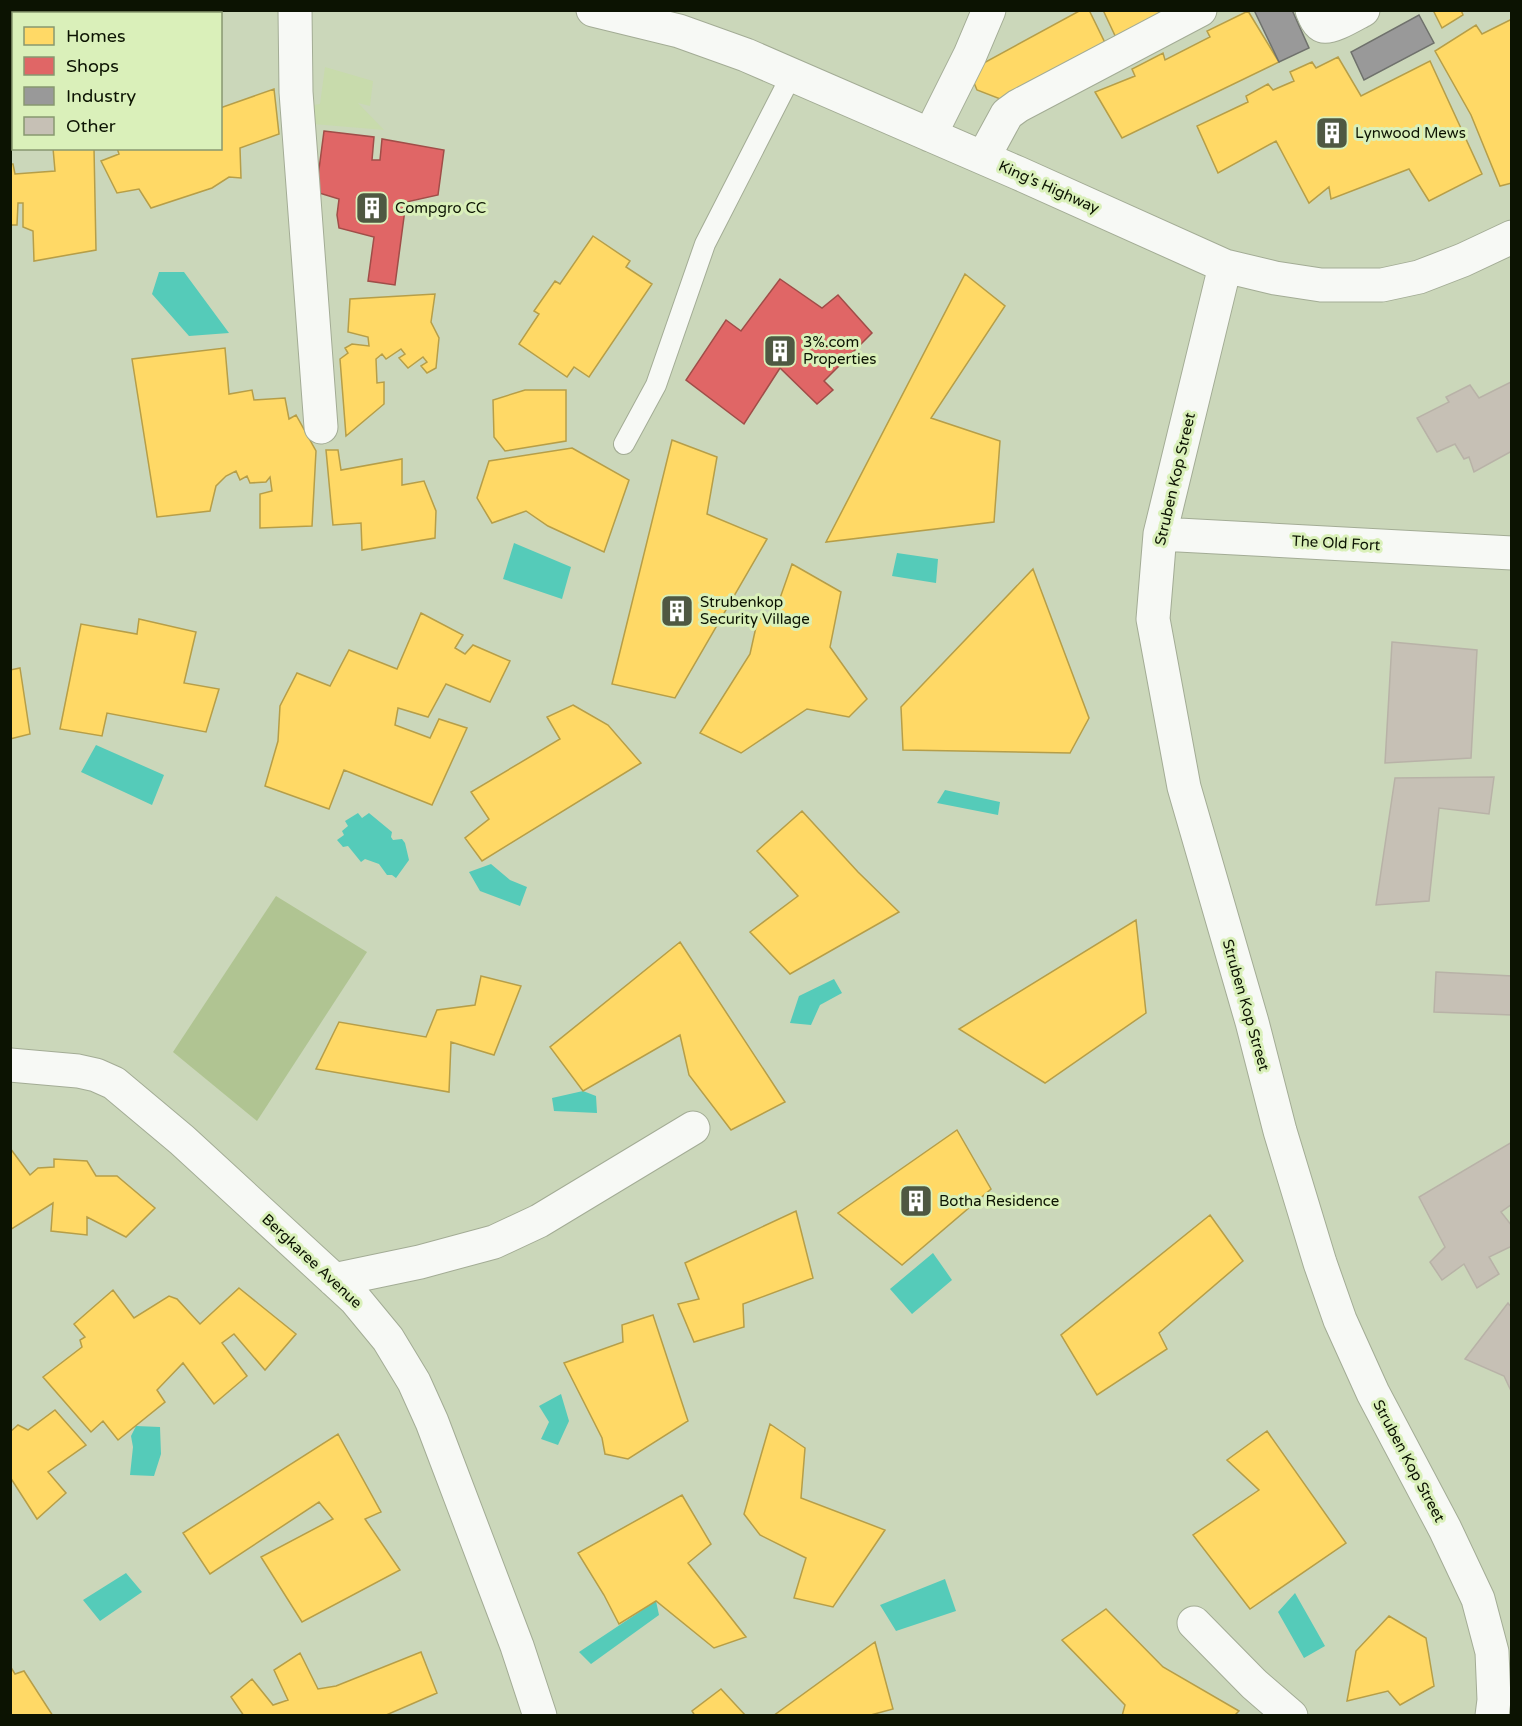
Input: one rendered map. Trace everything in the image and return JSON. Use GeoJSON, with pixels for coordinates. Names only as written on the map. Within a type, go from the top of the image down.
{"type":"FeatureCollection","features":[{"type":"Feature","properties":{"kind":"street"},"geometry":{"type":"LineString","coordinates":[[295,10],[296,92],[321,428]]}},
{"type":"Feature","properties":{"kind":"street","name":"King's Highway"},"geometry":{"type":"LineString","coordinates":[[593,10],[701,38],[792,74],[1225,266],[1275,278],[1321,285],[1382,285],[1419,277],[1512,237]]}},
{"type":"Feature","properties":{"kind":"street"},"geometry":{"type":"LineString","coordinates":[[930,135],[970,55],[989,10]]}},
{"type":"Feature","properties":{"kind":"street"},"geometry":{"type":"LineString","coordinates":[[983,158],[1007,114],[1018,106],[1200,10]]}},
{"type":"Feature","properties":{"kind":"street"},"geometry":{"type":"LineString","coordinates":[[1312,10],[1320,25],[1323,26],[1335,24],[1363,10]]}},
{"type":"Feature","properties":{"kind":"street","name":"Struben Kop Street"},"geometry":{"type":"LineString","coordinates":[[1225,266],[1160,534],[1153,619],[1184,787],[1252,1022],[1280,1131],[1327,1287],[1373,1393],[1445,1529],[1478,1599],[1492,1652],[1494,1700],[1492,1716]]}},
{"type":"Feature","properties":{"kind":"street","name":"The Old Fort"},"geometry":{"type":"LineString","coordinates":[[1160,534],[1512,553]]}},
{"type":"Feature","properties":{"kind":"street","name":"Bergkaree Avenue"},"geometry":{"type":"LineString","coordinates":[[10,1065],[78,1071],[96,1075],[114,1083],[182,1140],[355,1299],[388,1339],[402,1359],[422,1397],[517,1646],[540,1716]]}},
{"type":"Feature","properties":{"kind":"street"},"geometry":{"type":"LineString","coordinates":[[334,1280],[420,1262],[494,1242],[539,1221],[693,1128]]}},
{"type":"Feature","properties":{"kind":"street"},"geometry":{"type":"LineString","coordinates":[[1194,1623],[1254,1684],[1290,1716]]}},
{"type":"Feature","properties":{"kind":"lane"},"geometry":{"type":"LineString","coordinates":[[624,444],[656,385],[705,244],[792,74]]}},
{"type":"Feature","properties":{"kind":"shaded area"},"geometry":{"type":"Polygon","coordinates":[[[325,67],[373,81],[370,106],[358,103],[384,130],[313,124],[307,106],[320,104],[325,67]]]}},
{"type":"Feature","properties":{"kind":"shaded area"},"geometry":{"type":"Polygon","coordinates":[[[276,896],[367,952],[257,1121],[173,1052],[276,896]]]}},
{"type":"Feature","properties":{"kind":"water"},"geometry":{"type":"Polygon","coordinates":[[[159,272],[184,272],[229,333],[189,336],[152,294],[159,272]]]}},
{"type":"Feature","properties":{"kind":"water"},"geometry":{"type":"Polygon","coordinates":[[[514,543],[571,567],[562,599],[503,579],[514,543]]]}},
{"type":"Feature","properties":{"kind":"water"},"geometry":{"type":"Polygon","coordinates":[[[897,553],[938,559],[936,583],[892,576],[897,553]]]}},
{"type":"Feature","properties":{"kind":"water"},"geometry":{"type":"Polygon","coordinates":[[[96,745],[164,775],[152,805],[81,772],[96,745]]]}},
{"type":"Feature","properties":{"kind":"water"},"geometry":{"type":"Polygon","coordinates":[[[945,790],[1000,802],[998,815],[937,803],[945,790]]]}},
{"type":"Feature","properties":{"kind":"water"},"geometry":{"type":"Polygon","coordinates":[[[358,813],[362,818],[369,813],[392,832],[393,840],[402,839],[405,843],[409,860],[396,878],[387,875],[379,864],[365,859],[361,862],[348,846],[343,847],[337,840],[344,835],[342,831],[348,826],[345,821],[358,813]]]}},
{"type":"Feature","properties":{"kind":"water"},"geometry":{"type":"Polygon","coordinates":[[[491,864],[510,880],[527,887],[520,906],[480,891],[469,872],[491,864]]]}},
{"type":"Feature","properties":{"kind":"water"},"geometry":{"type":"Polygon","coordinates":[[[834,979],[842,993],[820,1005],[811,1025],[790,1023],[799,996],[834,979]]]}},
{"type":"Feature","properties":{"kind":"water"},"geometry":{"type":"Polygon","coordinates":[[[583,1091],[596,1096],[597,1113],[554,1111],[552,1098],[583,1091]]]}},
{"type":"Feature","properties":{"kind":"water"},"geometry":{"type":"Polygon","coordinates":[[[933,1253],[952,1280],[912,1314],[890,1289],[933,1253]]]}},
{"type":"Feature","properties":{"kind":"water"},"geometry":{"type":"Polygon","coordinates":[[[561,1394],[569,1421],[558,1445],[541,1439],[549,1422],[539,1406],[561,1394]]]}},
{"type":"Feature","properties":{"kind":"water"},"geometry":{"type":"Polygon","coordinates":[[[136,1426],[160,1427],[161,1454],[154,1476],[130,1475],[133,1447],[131,1436],[136,1426]]]}},
{"type":"Feature","properties":{"kind":"water"},"geometry":{"type":"Polygon","coordinates":[[[126,1573],[142,1592],[100,1621],[83,1600],[126,1573]]]}},
{"type":"Feature","properties":{"kind":"water"},"geometry":{"type":"Polygon","coordinates":[[[945,1579],[956,1611],[896,1631],[880,1605],[945,1579]]]}},
{"type":"Feature","properties":{"kind":"water"},"geometry":{"type":"Polygon","coordinates":[[[1295,1593],[1325,1646],[1304,1658],[1278,1612],[1295,1593]]]}},
{"type":"Feature","properties":{"kind":"water"},"geometry":{"type":"Polygon","coordinates":[[[656,1601],[659,1615],[591,1664],[579,1652],[656,1601]]]}},
{"type":"Feature","properties":{"kind":"building: Homes"},"geometry":{"type":"Polygon","coordinates":[[[1081,10],[1089,10],[1109,51],[1008,102],[977,90],[969,71],[1081,10]]]}},
{"type":"Feature","properties":{"kind":"building: Homes"},"geometry":{"type":"Polygon","coordinates":[[[1103,10],[1160,10],[1164,19],[1118,42],[1103,10]]]}},
{"type":"Feature","properties":{"kind":"building: Homes"},"geometry":{"type":"Polygon","coordinates":[[[1433,10],[1461,10],[1463,15],[1442,28],[1433,10]]]}},
{"type":"Feature","properties":{"kind":"building: Homes"},"geometry":{"type":"Polygon","coordinates":[[[1248,11],[1279,62],[1122,138],[1095,92],[1135,76],[1132,69],[1163,53],[1165,60],[1210,37],[1207,31],[1248,11]]]}},
{"type":"Feature","properties":{"kind":"building: Homes"},"geometry":{"type":"Polygon","coordinates":[[[1512,19],[1512,183],[1500,186],[1471,115],[1435,51],[1476,25],[1482,34],[1512,19]]]}},
{"type":"Feature","properties":{"kind":"building: Homes","name":"Lynwood Mews"},"geometry":{"type":"Polygon","coordinates":[[[1338,57],[1361,96],[1430,61],[1482,174],[1429,201],[1409,169],[1331,199],[1329,187],[1309,203],[1276,141],[1218,173],[1197,126],[1248,102],[1246,96],[1268,84],[1273,90],[1294,81],[1290,72],[1312,62],[1316,68],[1338,57]]]}},
{"type":"Feature","properties":{"kind":"building: Homes"},"geometry":{"type":"Polygon","coordinates":[[[274,89],[279,134],[240,148],[241,178],[229,177],[212,188],[151,208],[139,189],[117,193],[101,161],[119,154],[118,150],[222,150],[222,107],[274,89]]]}},
{"type":"Feature","properties":{"kind":"building: Homes"},"geometry":{"type":"Polygon","coordinates":[[[53,150],[94,150],[96,250],[34,261],[33,231],[23,227],[23,203],[18,203],[17,225],[10,225],[10,164],[13,164],[15,174],[55,171],[53,150]]]}},
{"type":"Feature","properties":{"kind":"building: Homes"},"geometry":{"type":"Polygon","coordinates":[[[593,236],[630,261],[626,267],[652,284],[589,377],[574,367],[567,377],[519,344],[539,314],[534,311],[555,281],[560,284],[593,236]]]}},
{"type":"Feature","properties":{"kind":"building: Homes"},"geometry":{"type":"Polygon","coordinates":[[[965,274],[1005,306],[931,418],[1000,441],[994,522],[826,542],[965,274]]]}},
{"type":"Feature","properties":{"kind":"building: Homes"},"geometry":{"type":"Polygon","coordinates":[[[435,294],[431,322],[439,338],[436,368],[427,373],[421,366],[427,362],[423,357],[408,368],[399,358],[405,354],[401,349],[386,359],[382,354],[376,359],[377,383],[384,382],[384,404],[346,436],[340,359],[348,353],[345,348],[352,344],[369,346],[368,337],[348,332],[350,299],[435,294]]]}},
{"type":"Feature","properties":{"kind":"building: Homes"},"geometry":{"type":"Polygon","coordinates":[[[225,348],[229,394],[252,390],[254,400],[285,398],[289,419],[296,415],[316,451],[312,526],[260,528],[260,494],[272,491],[270,477],[266,482],[250,483],[247,476],[240,480],[236,471],[226,476],[216,486],[210,511],[157,517],[132,359],[225,348]]]}},
{"type":"Feature","properties":{"kind":"building: Homes"},"geometry":{"type":"Polygon","coordinates":[[[525,390],[566,390],[566,441],[505,451],[494,437],[493,400],[525,390]]]}},
{"type":"Feature","properties":{"kind":"building: Homes","name":"Strubenkop Security Village"},"geometry":{"type":"Polygon","coordinates":[[[672,440],[717,457],[707,514],[767,539],[675,698],[612,684],[672,440]]]}},
{"type":"Feature","properties":{"kind":"building: Homes"},"geometry":{"type":"Polygon","coordinates":[[[572,448],[629,480],[604,552],[548,526],[526,511],[492,523],[477,498],[489,461],[572,448]]]}},
{"type":"Feature","properties":{"kind":"building: Homes"},"geometry":{"type":"Polygon","coordinates":[[[326,450],[338,450],[341,470],[402,459],[402,485],[424,481],[436,511],[435,538],[362,550],[361,523],[333,525],[326,450]]]}},
{"type":"Feature","properties":{"kind":"building: Homes"},"geometry":{"type":"Polygon","coordinates":[[[792,564],[841,592],[830,647],[867,699],[849,717],[807,709],[741,753],[700,733],[750,654],[758,618],[772,621],[792,564]]]}},
{"type":"Feature","properties":{"kind":"building: Homes"},"geometry":{"type":"Polygon","coordinates":[[[1033,569],[1089,718],[1070,753],[903,750],[901,707],[1033,569]]]}},
{"type":"Feature","properties":{"kind":"building: Homes"},"geometry":{"type":"Polygon","coordinates":[[[421,613],[463,635],[455,648],[465,654],[473,645],[510,661],[490,702],[446,684],[428,717],[398,708],[395,725],[430,738],[439,719],[467,728],[432,805],[344,770],[329,809],[265,786],[278,741],[280,706],[297,673],[330,686],[349,650],[397,669],[421,613]]]}},
{"type":"Feature","properties":{"kind":"building: Homes"},"geometry":{"type":"Polygon","coordinates":[[[139,619],[196,632],[184,683],[219,689],[206,732],[107,713],[102,736],[60,729],[81,624],[137,634],[139,619]]]}},
{"type":"Feature","properties":{"kind":"building: Homes"},"geometry":{"type":"Polygon","coordinates":[[[20,668],[30,734],[10,739],[10,670],[20,668]]]}},
{"type":"Feature","properties":{"kind":"building: Homes"},"geometry":{"type":"Polygon","coordinates":[[[573,705],[608,725],[641,763],[482,861],[465,838],[489,819],[471,792],[560,739],[547,717],[573,705]]]}},
{"type":"Feature","properties":{"kind":"building: Homes"},"geometry":{"type":"Polygon","coordinates":[[[802,811],[858,872],[899,912],[790,974],[750,932],[798,896],[757,851],[802,811]]]}},
{"type":"Feature","properties":{"kind":"building: Homes"},"geometry":{"type":"Polygon","coordinates":[[[1136,920],[1146,1013],[1045,1083],[959,1029],[1136,920]]]}},
{"type":"Feature","properties":{"kind":"building: Homes"},"geometry":{"type":"Polygon","coordinates":[[[680,942],[785,1102],[731,1130],[689,1075],[680,1035],[583,1091],[550,1047],[680,942]]]}},
{"type":"Feature","properties":{"kind":"building: Homes"},"geometry":{"type":"Polygon","coordinates":[[[481,976],[521,986],[494,1055],[451,1042],[449,1092],[316,1069],[339,1022],[426,1037],[437,1010],[475,1005],[481,976]]]}},
{"type":"Feature","properties":{"kind":"building: Homes","name":"Botha Residence"},"geometry":{"type":"Polygon","coordinates":[[[957,1130],[991,1189],[902,1265],[838,1213],[957,1130]]]}},
{"type":"Feature","properties":{"kind":"building: Homes"},"geometry":{"type":"Polygon","coordinates":[[[10,1148],[30,1175],[38,1168],[54,1167],[54,1159],[87,1161],[96,1176],[117,1176],[155,1208],[126,1237],[87,1217],[87,1235],[51,1231],[53,1203],[10,1230],[10,1148]]]}},
{"type":"Feature","properties":{"kind":"building: Homes"},"geometry":{"type":"Polygon","coordinates":[[[796,1211],[813,1278],[743,1304],[744,1327],[694,1342],[678,1304],[699,1299],[685,1263],[796,1211]]]}},
{"type":"Feature","properties":{"kind":"building: Homes"},"geometry":{"type":"Polygon","coordinates":[[[1210,1215],[1243,1261],[1159,1333],[1167,1349],[1097,1395],[1061,1335],[1210,1215]]]}},
{"type":"Feature","properties":{"kind":"building: Homes"},"geometry":{"type":"Polygon","coordinates":[[[239,1288],[296,1334],[265,1370],[234,1334],[222,1343],[247,1376],[214,1404],[183,1363],[157,1390],[165,1402],[118,1440],[103,1421],[91,1432],[43,1377],[82,1347],[80,1340],[85,1337],[74,1324],[113,1290],[134,1318],[169,1296],[177,1299],[200,1324],[239,1288]]]}},
{"type":"Feature","properties":{"kind":"building: Homes"},"geometry":{"type":"Polygon","coordinates":[[[653,1315],[688,1421],[628,1459],[605,1454],[602,1438],[564,1363],[623,1342],[622,1325],[653,1315]]]}},
{"type":"Feature","properties":{"kind":"building: Homes"},"geometry":{"type":"Polygon","coordinates":[[[55,1410],[86,1445],[48,1472],[66,1493],[37,1519],[10,1477],[10,1432],[18,1425],[28,1430],[55,1410]]]}},
{"type":"Feature","properties":{"kind":"building: Homes"},"geometry":{"type":"Polygon","coordinates":[[[770,1424],[805,1448],[801,1498],[885,1530],[833,1607],[794,1598],[806,1558],[760,1535],[744,1514],[770,1424]]]}},
{"type":"Feature","properties":{"kind":"building: Homes"},"geometry":{"type":"Polygon","coordinates":[[[1267,1431],[1346,1543],[1250,1609],[1193,1535],[1259,1490],[1227,1460],[1267,1431]]]}},
{"type":"Feature","properties":{"kind":"building: Homes"},"geometry":{"type":"Polygon","coordinates":[[[338,1434],[381,1512],[365,1519],[400,1570],[302,1622],[261,1557],[333,1519],[319,1502],[210,1574],[183,1533],[338,1434]]]}},
{"type":"Feature","properties":{"kind":"building: Homes"},"geometry":{"type":"Polygon","coordinates":[[[682,1495],[711,1544],[688,1563],[746,1637],[714,1648],[656,1601],[619,1624],[578,1553],[682,1495]]]}},
{"type":"Feature","properties":{"kind":"building: Homes"},"geometry":{"type":"Polygon","coordinates":[[[1106,1609],[1163,1667],[1239,1711],[1234,1716],[1122,1716],[1125,1705],[1062,1640],[1106,1609]]]}},
{"type":"Feature","properties":{"kind":"building: Homes"},"geometry":{"type":"Polygon","coordinates":[[[1389,1616],[1426,1638],[1434,1686],[1400,1705],[1388,1691],[1347,1701],[1356,1651],[1389,1616]]]}},
{"type":"Feature","properties":{"kind":"building: Homes"},"geometry":{"type":"Polygon","coordinates":[[[875,1642],[893,1709],[867,1716],[773,1716],[875,1642]]]}},
{"type":"Feature","properties":{"kind":"building: Homes"},"geometry":{"type":"Polygon","coordinates":[[[421,1652],[437,1693],[384,1716],[244,1716],[231,1697],[252,1679],[273,1705],[288,1700],[274,1670],[300,1653],[318,1689],[336,1686],[421,1652]]]}},
{"type":"Feature","properties":{"kind":"building: Homes"},"geometry":{"type":"Polygon","coordinates":[[[10,1666],[15,1674],[24,1671],[53,1716],[10,1716],[10,1666]]]}},
{"type":"Feature","properties":{"kind":"building: Homes"},"geometry":{"type":"Polygon","coordinates":[[[721,1689],[746,1716],[695,1716],[692,1711],[721,1689]]]}},
{"type":"Feature","properties":{"kind":"building: Shops","name":"Compgro CC"},"geometry":{"type":"Polygon","coordinates":[[[324,131],[374,137],[372,160],[380,160],[382,139],[444,150],[438,195],[406,202],[395,285],[368,281],[374,237],[339,228],[337,215],[339,199],[316,192],[324,131]]]}},
{"type":"Feature","properties":{"kind":"building: Shops","name":"3%.com Properties"},"geometry":{"type":"Polygon","coordinates":[[[780,279],[822,308],[838,295],[872,333],[824,381],[833,390],[817,404],[780,368],[744,424],[686,380],[726,320],[741,331],[780,279]]]}},
{"type":"Feature","properties":{"kind":"building: Industry"},"geometry":{"type":"Polygon","coordinates":[[[1254,10],[1292,10],[1309,48],[1279,62],[1254,10]]]}},
{"type":"Feature","properties":{"kind":"building: Industry"},"geometry":{"type":"Polygon","coordinates":[[[1419,15],[1434,43],[1364,80],[1351,52],[1419,15]]]}},
{"type":"Feature","properties":{"kind":"building: Other"},"geometry":{"type":"Polygon","coordinates":[[[1511,382],[1512,451],[1474,472],[1469,457],[1464,459],[1455,444],[1437,452],[1417,418],[1449,402],[1446,397],[1470,385],[1479,398],[1511,382]]]}},
{"type":"Feature","properties":{"kind":"building: Other"},"geometry":{"type":"Polygon","coordinates":[[[1392,642],[1477,650],[1471,758],[1385,763],[1392,642]]]}},
{"type":"Feature","properties":{"kind":"building: Other"},"geometry":{"type":"Polygon","coordinates":[[[1494,777],[1489,814],[1439,808],[1429,901],[1376,905],[1395,778],[1494,777]]]}},
{"type":"Feature","properties":{"kind":"building: Other"},"geometry":{"type":"Polygon","coordinates":[[[1436,972],[1512,976],[1512,1015],[1434,1012],[1436,972]]]}},
{"type":"Feature","properties":{"kind":"building: Other"},"geometry":{"type":"Polygon","coordinates":[[[1512,1142],[1512,1204],[1501,1212],[1512,1226],[1512,1246],[1489,1257],[1499,1274],[1477,1288],[1464,1264],[1442,1280],[1430,1262],[1445,1247],[1419,1197],[1512,1142]]]}},
{"type":"Feature","properties":{"kind":"building: Other"},"geometry":{"type":"Polygon","coordinates":[[[1508,1303],[1512,1308],[1512,1393],[1504,1376],[1465,1359],[1508,1303]]]}},
{"type":"Feature","properties":{"kind":"place","name":"Lynwood Mews"},"geometry":{"type":"Point","coordinates":[1332,133]}},
{"type":"Feature","properties":{"kind":"place","name":"Compgro CC"},"geometry":{"type":"Point","coordinates":[372,208]}},
{"type":"Feature","properties":{"kind":"place","name":"3%.com Properties"},"geometry":{"type":"Point","coordinates":[780,351]}},
{"type":"Feature","properties":{"kind":"place","name":"Strubenkop Security Village"},"geometry":{"type":"Point","coordinates":[677,611]}},
{"type":"Feature","properties":{"kind":"place","name":"Botha Residence"},"geometry":{"type":"Point","coordinates":[916,1201]}}]}
